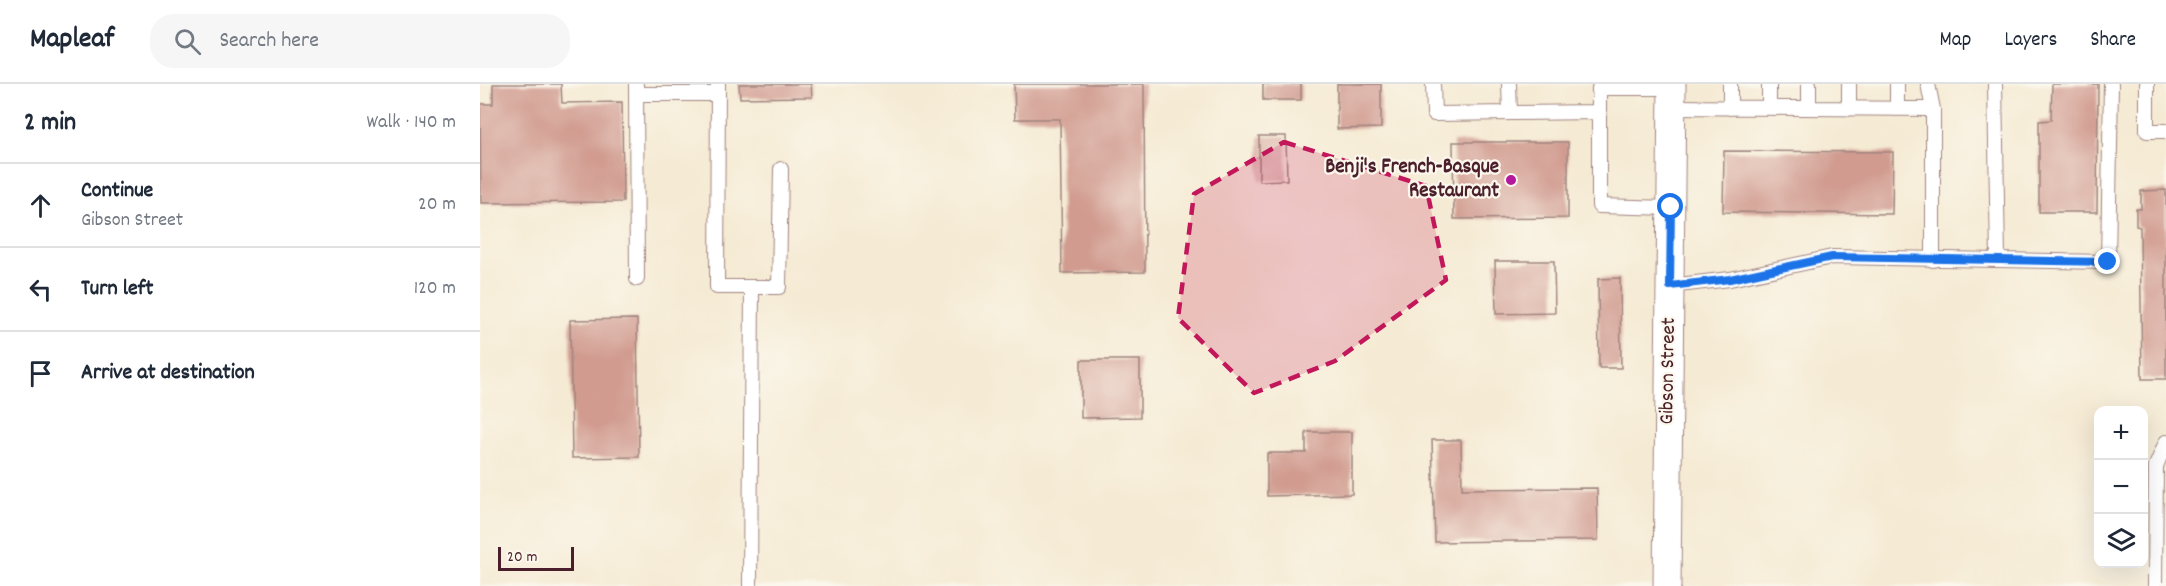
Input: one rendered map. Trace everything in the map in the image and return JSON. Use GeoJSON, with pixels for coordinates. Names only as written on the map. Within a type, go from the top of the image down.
{"type":"FeatureCollection","features":[{"type":"Feature","properties":{"kind":"street","name":"Gibson Street"},"geometry":{"type":"LineString","coordinates":[[1667,586],[1672,93]]}},
{"type":"Feature","properties":{"kind":"lane"},"geometry":{"type":"LineString","coordinates":[[1433,84],[1434,114],[1599,112]]}},
{"type":"Feature","properties":{"kind":"lane"},"geometry":{"type":"LineString","coordinates":[[1509,84],[1510,113]]}},
{"type":"Feature","properties":{"kind":"lane"},"geometry":{"type":"LineString","coordinates":[[1730,84],[1730,108]]}},
{"type":"Feature","properties":{"kind":"lane"},"geometry":{"type":"LineString","coordinates":[[1769,84],[1770,108]]}},
{"type":"Feature","properties":{"kind":"lane"},"geometry":{"type":"LineString","coordinates":[[1809,84],[1809,108]]}},
{"type":"Feature","properties":{"kind":"lane"},"geometry":{"type":"LineString","coordinates":[[1849,84],[1849,109]]}},
{"type":"Feature","properties":{"kind":"lane"},"geometry":{"type":"LineString","coordinates":[[1897,84],[1897,109]]}},
{"type":"Feature","properties":{"kind":"lane"},"geometry":{"type":"LineString","coordinates":[[1928,84],[1933,109],[1933,260]]}},
{"type":"Feature","properties":{"kind":"lane"},"geometry":{"type":"LineString","coordinates":[[1995,84],[1998,260]]}},
{"type":"Feature","properties":{"kind":"lane"},"geometry":{"type":"LineString","coordinates":[[1670,286],[1730,279],[1832,257],[2108,262],[2110,84]]}},
{"type":"Feature","properties":{"kind":"lane"},"geometry":{"type":"LineString","coordinates":[[2147,84],[2147,131],[2166,131]]}},
{"type":"Feature","properties":{"kind":"lane"},"geometry":{"type":"LineString","coordinates":[[1671,207],[1599,206],[1599,88],[1672,93],[1730,108],[1933,109]]}},
{"type":"Feature","properties":{"kind":"lane"},"geometry":{"type":"LineString","coordinates":[[637,279],[636,89],[718,89],[717,287],[779,286],[781,169]]}},
{"type":"Feature","properties":{"kind":"lane"},"geometry":{"type":"LineString","coordinates":[[750,586],[752,287]]}},
{"type":"Feature","properties":{"kind":"lane"},"geometry":{"type":"LineString","coordinates":[[2155,586],[2156,466],[2166,442]]}},
{"type":"Feature","properties":{"kind":"highlighted area"},"geometry":{"type":"Polygon","coordinates":[[[1284,142],[1426,186],[1446,280],[1335,361],[1254,393],[1178,318],[1194,194],[1284,142]]]}},
{"type":"Feature","properties":{"kind":"building"},"geometry":{"type":"Polygon","coordinates":[[[493,84],[561,84],[562,103],[622,102],[623,202],[481,203],[480,104],[493,104],[493,84]]]}},
{"type":"Feature","properties":{"kind":"building"},"geometry":{"type":"Polygon","coordinates":[[[739,84],[811,84],[812,97],[740,98],[739,84]]]}},
{"type":"Feature","properties":{"kind":"building"},"geometry":{"type":"Polygon","coordinates":[[[1014,84],[1144,84],[1145,272],[1062,273],[1060,119],[1015,119],[1014,84]]]}},
{"type":"Feature","properties":{"kind":"building"},"geometry":{"type":"Polygon","coordinates":[[[1263,84],[1301,84],[1301,100],[1263,100],[1263,84]]]}},
{"type":"Feature","properties":{"kind":"building"},"geometry":{"type":"Polygon","coordinates":[[[1337,84],[1381,84],[1381,128],[1337,129],[1337,84]]]}},
{"type":"Feature","properties":{"kind":"building"},"geometry":{"type":"Polygon","coordinates":[[[2052,84],[2098,84],[2097,212],[2039,212],[2039,121],[2051,120],[2052,84]]]}},
{"type":"Feature","properties":{"kind":"building"},"geometry":{"type":"Polygon","coordinates":[[[1259,136],[1286,136],[1287,180],[1259,181],[1259,136]]]}},
{"type":"Feature","properties":{"kind":"building","name":"Benji's French-Basque Restaurant"},"geometry":{"type":"Polygon","coordinates":[[[1453,142],[1568,142],[1568,218],[1454,219],[1453,142]]]}},
{"type":"Feature","properties":{"kind":"building"},"geometry":{"type":"Polygon","coordinates":[[[1724,151],[1893,152],[1892,214],[1723,212],[1724,151]]]}},
{"type":"Feature","properties":{"kind":"building"},"geometry":{"type":"Polygon","coordinates":[[[2166,190],[2166,379],[2142,379],[2140,227],[2136,226],[2136,209],[2141,209],[2141,191],[2166,190]]]}},
{"type":"Feature","properties":{"kind":"building"},"geometry":{"type":"Polygon","coordinates":[[[1495,261],[1554,261],[1555,313],[1496,314],[1495,261]]]}},
{"type":"Feature","properties":{"kind":"building"},"geometry":{"type":"Polygon","coordinates":[[[1620,278],[1621,368],[1599,368],[1598,279],[1620,278]]]}},
{"type":"Feature","properties":{"kind":"building"},"geometry":{"type":"Polygon","coordinates":[[[637,319],[639,457],[572,458],[570,320],[637,319]]]}},
{"type":"Feature","properties":{"kind":"building"},"geometry":{"type":"Polygon","coordinates":[[[1081,360],[1140,360],[1140,417],[1081,418],[1081,360]]]}},
{"type":"Feature","properties":{"kind":"building"},"geometry":{"type":"Polygon","coordinates":[[[1306,432],[1352,432],[1352,494],[1267,496],[1267,453],[1306,453],[1306,432]]]}},
{"type":"Feature","properties":{"kind":"building"},"geometry":{"type":"Polygon","coordinates":[[[1432,440],[1461,440],[1462,489],[1597,488],[1598,540],[1435,542],[1432,440]]]}},
{"type":"Feature","properties":{"kind":"place","name":"Benji's French-Basque Restaurant"},"geometry":{"type":"Point","coordinates":[1511,180]}},
{"type":"Feature","properties":{"kind":"route"},"geometry":{"type":"LineString","coordinates":[[1671,207],[1670,286],[1730,279],[1832,257],[2108,262]]}}]}
